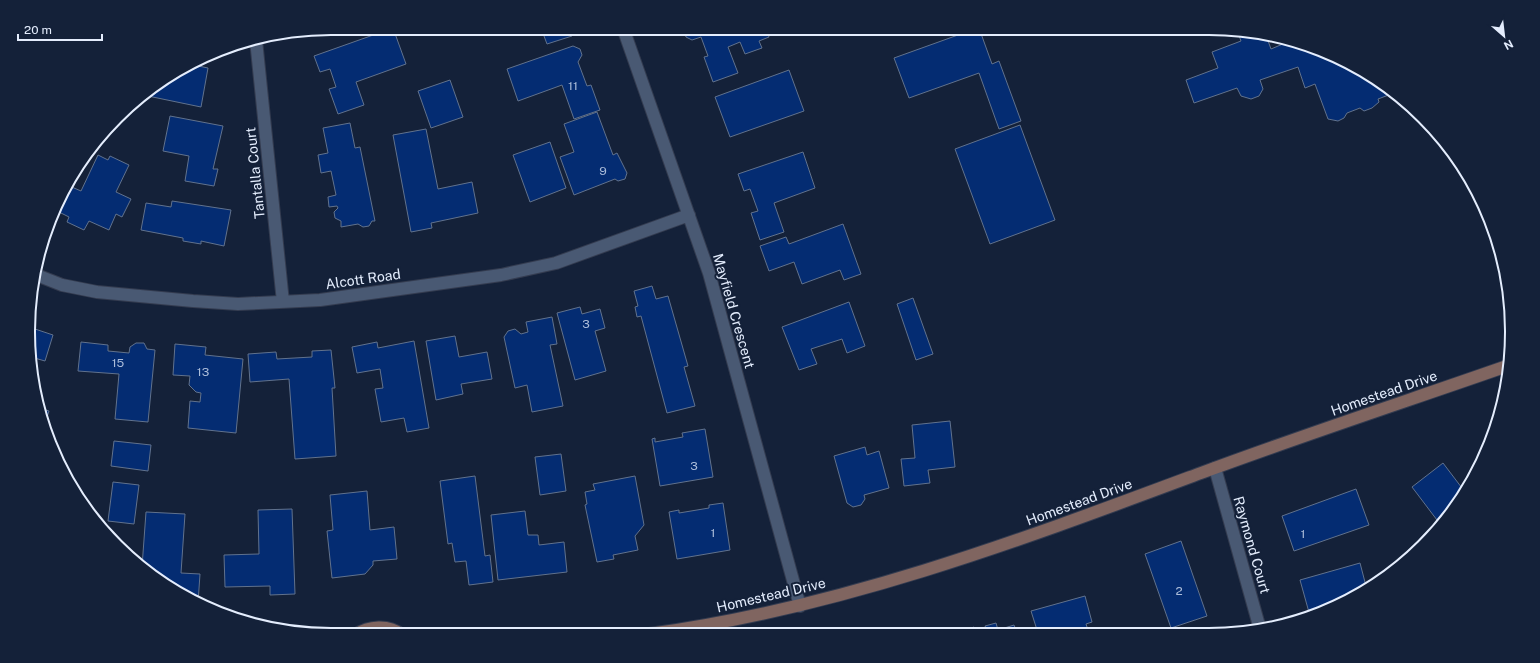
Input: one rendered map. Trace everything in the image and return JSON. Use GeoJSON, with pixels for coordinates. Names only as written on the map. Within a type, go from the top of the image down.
{"type":"FeatureCollection","features":[{"type":"Feature","properties":{"kind":"street","name":"Mayfield Crescent"},"geometry":{"type":"LineString","coordinates":[[625,35],[709,273],[800,606]]}},
{"type":"Feature","properties":{"kind":"street","name":"Tantalla Court"},"geometry":{"type":"LineString","coordinates":[[256,45],[283,302]]}},
{"type":"Feature","properties":{"kind":"street","name":"Alcott Road"},"geometry":{"type":"LineString","coordinates":[[41,277],[62,285],[97,292],[238,304],[320,300],[501,275],[556,263],[689,215]]}},
{"type":"Feature","properties":{"kind":"street","name":"Homestead Drive"},"geometry":{"type":"LineString","coordinates":[[685,628],[739,619],[800,606],[954,561],[1502,368]]}},
{"type":"Feature","properties":{"kind":"street","name":"Raymond Court"},"geometry":{"type":"LineString","coordinates":[[1215,468],[1258,623]]}},
{"type":"Feature","properties":{"kind":"street"},"geometry":{"type":"LineString","coordinates":[[370,628],[386,628]]}},
{"type":"Feature","properties":{"kind":"building"},"geometry":{"type":"Polygon","coordinates":[[[373,35],[396,35],[406,64],[356,82],[364,105],[338,114],[329,89],[336,87],[330,69],[320,72],[314,56],[373,35]]]}},
{"type":"Feature","properties":{"kind":"building"},"geometry":{"type":"Polygon","coordinates":[[[544,35],[572,35],[572,36],[547,44],[544,35]]]}},
{"type":"Feature","properties":{"kind":"building"},"geometry":{"type":"Polygon","coordinates":[[[685,35],[768,35],[769,37],[759,41],[762,48],[745,54],[740,42],[728,47],[738,73],[713,82],[704,57],[708,56],[701,37],[692,40],[686,37],[685,35]]]}},
{"type":"Feature","properties":{"kind":"building"},"geometry":{"type":"Polygon","coordinates":[[[958,35],[982,35],[992,64],[999,61],[1021,121],[999,129],[979,73],[909,98],[894,58],[958,35]]]}},
{"type":"Feature","properties":{"kind":"building"},"geometry":{"type":"Polygon","coordinates":[[[1240,37],[1268,41],[1271,49],[1282,44],[1304,51],[1340,66],[1388,95],[1378,99],[1379,102],[1372,108],[1364,111],[1360,108],[1347,113],[1344,118],[1338,121],[1328,119],[1315,84],[1305,88],[1298,67],[1260,80],[1263,89],[1259,96],[1251,99],[1241,96],[1237,88],[1194,103],[1186,80],[1218,68],[1212,52],[1241,41],[1240,37]]]}},
{"type":"Feature","properties":{"kind":"building"},"geometry":{"type":"Polygon","coordinates":[[[573,46],[580,49],[582,55],[578,62],[587,86],[591,85],[600,110],[574,119],[562,85],[518,101],[507,69],[573,46]]]}},
{"type":"Feature","properties":{"kind":"building"},"geometry":{"type":"Polygon","coordinates":[[[200,66],[208,68],[201,107],[150,97],[183,75],[200,66]]]}},
{"type":"Feature","properties":{"kind":"building"},"geometry":{"type":"Polygon","coordinates":[[[789,70],[804,111],[730,137],[715,97],[789,70]]]}},
{"type":"Feature","properties":{"kind":"building"},"geometry":{"type":"Polygon","coordinates":[[[450,80],[463,117],[431,128],[418,91],[450,80]]]}},
{"type":"Feature","properties":{"kind":"building"},"geometry":{"type":"Polygon","coordinates":[[[597,112],[613,155],[617,153],[627,173],[625,179],[618,181],[615,179],[574,195],[560,157],[574,152],[564,124],[597,112]]]}},
{"type":"Feature","properties":{"kind":"building"},"geometry":{"type":"Polygon","coordinates":[[[170,116],[223,126],[213,169],[218,169],[214,186],[185,181],[189,156],[163,151],[170,116]]]}},
{"type":"Feature","properties":{"kind":"building"},"geometry":{"type":"Polygon","coordinates":[[[350,123],[355,148],[360,147],[375,221],[372,221],[369,226],[363,227],[358,224],[341,227],[341,221],[335,218],[334,212],[338,208],[337,206],[329,207],[328,197],[336,195],[331,171],[321,173],[318,155],[328,153],[323,128],[350,123]]]}},
{"type":"Feature","properties":{"kind":"building"},"geometry":{"type":"Polygon","coordinates":[[[1020,125],[1055,220],[990,244],[955,149],[1020,125]]]}},
{"type":"Feature","properties":{"kind":"building"},"geometry":{"type":"Polygon","coordinates":[[[426,129],[438,189],[472,182],[478,213],[431,223],[432,228],[411,232],[393,135],[426,129]]]}},
{"type":"Feature","properties":{"kind":"building"},"geometry":{"type":"Polygon","coordinates":[[[550,142],[566,188],[530,202],[513,155],[550,142]]]}},
{"type":"Feature","properties":{"kind":"building"},"geometry":{"type":"Polygon","coordinates":[[[803,152],[815,188],[774,203],[784,232],[760,240],[751,213],[758,211],[750,189],[744,191],[738,174],[803,152]]]}},
{"type":"Feature","properties":{"kind":"building"},"geometry":{"type":"Polygon","coordinates":[[[98,155],[108,160],[110,156],[129,165],[116,192],[131,199],[122,217],[116,214],[109,230],[89,221],[84,230],[67,222],[69,217],[60,213],[66,200],[73,187],[81,191],[98,155]]]}},
{"type":"Feature","properties":{"kind":"building"},"geometry":{"type":"Polygon","coordinates":[[[172,201],[231,210],[224,246],[201,241],[201,244],[183,241],[183,238],[141,230],[146,203],[171,207],[172,201]]]}},
{"type":"Feature","properties":{"kind":"building"},"geometry":{"type":"Polygon","coordinates":[[[843,224],[861,274],[844,280],[840,270],[802,284],[794,262],[769,271],[760,246],[786,237],[789,244],[843,224]]]}},
{"type":"Feature","properties":{"kind":"building"},"geometry":{"type":"Polygon","coordinates":[[[652,286],[656,299],[668,296],[688,366],[684,367],[695,406],[667,413],[641,316],[637,317],[635,307],[638,306],[634,291],[652,286]]]}},
{"type":"Feature","properties":{"kind":"building"},"geometry":{"type":"Polygon","coordinates":[[[913,298],[933,354],[916,360],[897,304],[913,298]]]}},
{"type":"Feature","properties":{"kind":"building"},"geometry":{"type":"Polygon","coordinates":[[[849,302],[865,346],[847,353],[842,339],[811,349],[817,364],[799,370],[782,327],[849,302]]]}},
{"type":"Feature","properties":{"kind":"building"},"geometry":{"type":"Polygon","coordinates":[[[580,307],[582,314],[600,309],[605,328],[595,331],[606,371],[575,380],[557,313],[580,307]]]}},
{"type":"Feature","properties":{"kind":"building"},"geometry":{"type":"Polygon","coordinates":[[[552,317],[557,344],[550,345],[563,406],[532,412],[527,385],[515,388],[504,337],[508,331],[515,329],[521,334],[528,332],[526,322],[552,317]]]}},
{"type":"Feature","properties":{"kind":"building"},"geometry":{"type":"Polygon","coordinates":[[[35,329],[53,335],[45,361],[37,359],[35,329]]]}},
{"type":"Feature","properties":{"kind":"building"},"geometry":{"type":"Polygon","coordinates":[[[455,336],[459,357],[487,352],[492,379],[461,384],[463,394],[436,400],[426,341],[455,336]]]}},
{"type":"Feature","properties":{"kind":"building"},"geometry":{"type":"Polygon","coordinates":[[[414,341],[429,428],[407,432],[404,418],[381,422],[375,389],[383,388],[380,369],[357,373],[352,347],[377,342],[378,348],[414,341]]]}},
{"type":"Feature","properties":{"kind":"building"},"geometry":{"type":"Polygon","coordinates":[[[81,342],[108,345],[108,351],[129,353],[130,347],[136,343],[144,343],[147,349],[155,350],[148,422],[115,419],[119,374],[78,371],[81,342]]]}},
{"type":"Feature","properties":{"kind":"building"},"geometry":{"type":"Polygon","coordinates":[[[175,344],[206,347],[205,355],[243,359],[236,433],[188,428],[190,401],[200,402],[201,393],[196,392],[189,385],[190,376],[173,375],[175,344]]]}},
{"type":"Feature","properties":{"kind":"building"},"geometry":{"type":"Polygon","coordinates":[[[331,350],[335,388],[332,388],[336,456],[295,459],[289,379],[250,382],[248,354],[276,352],[277,359],[312,357],[312,351],[331,350]]]}},
{"type":"Feature","properties":{"kind":"building"},"geometry":{"type":"Polygon","coordinates":[[[950,421],[955,467],[928,470],[930,483],[904,486],[901,459],[915,458],[912,425],[950,421]]]}},
{"type":"Feature","properties":{"kind":"building"},"geometry":{"type":"Polygon","coordinates":[[[705,429],[713,477],[660,486],[652,439],[655,438],[655,442],[683,437],[682,433],[705,429]]]}},
{"type":"Feature","properties":{"kind":"building"},"geometry":{"type":"Polygon","coordinates":[[[114,441],[151,445],[148,471],[111,466],[114,441]]]}},
{"type":"Feature","properties":{"kind":"building"},"geometry":{"type":"Polygon","coordinates":[[[865,447],[867,455],[879,451],[889,488],[864,495],[865,499],[861,505],[853,507],[847,503],[834,456],[865,447]]]}},
{"type":"Feature","properties":{"kind":"building"},"geometry":{"type":"Polygon","coordinates":[[[561,454],[566,491],[540,495],[535,457],[561,454]]]}},
{"type":"Feature","properties":{"kind":"building"},"geometry":{"type":"Polygon","coordinates":[[[1443,463],[1461,487],[1437,520],[1412,487],[1443,463]]]}},
{"type":"Feature","properties":{"kind":"building"},"geometry":{"type":"Polygon","coordinates":[[[475,476],[485,556],[490,555],[493,582],[469,585],[466,561],[455,562],[452,543],[448,544],[440,481],[475,476]]]}},
{"type":"Feature","properties":{"kind":"building"},"geometry":{"type":"Polygon","coordinates":[[[635,476],[644,525],[635,536],[638,550],[613,555],[614,559],[597,562],[585,505],[587,504],[585,492],[595,490],[593,484],[635,476]]]}},
{"type":"Feature","properties":{"kind":"building"},"geometry":{"type":"Polygon","coordinates":[[[113,482],[139,485],[134,524],[108,521],[113,482]]]}},
{"type":"Feature","properties":{"kind":"building"},"geometry":{"type":"Polygon","coordinates":[[[1356,489],[1369,525],[1294,551],[1282,516],[1356,489]]]}},
{"type":"Feature","properties":{"kind":"building"},"geometry":{"type":"Polygon","coordinates":[[[367,491],[370,530],[394,527],[397,559],[373,561],[373,565],[365,574],[332,578],[327,531],[333,530],[330,495],[367,491]]]}},
{"type":"Feature","properties":{"kind":"building"},"geometry":{"type":"Polygon","coordinates":[[[723,503],[730,550],[677,559],[669,512],[679,510],[679,513],[709,508],[709,505],[723,503]]]}},
{"type":"Feature","properties":{"kind":"building"},"geometry":{"type":"Polygon","coordinates":[[[292,509],[295,594],[270,595],[270,586],[225,587],[224,555],[259,554],[258,510],[292,509]]]}},
{"type":"Feature","properties":{"kind":"building"},"geometry":{"type":"Polygon","coordinates":[[[525,511],[528,535],[538,535],[539,545],[564,542],[567,572],[498,580],[491,515],[525,511]]]}},
{"type":"Feature","properties":{"kind":"building"},"geometry":{"type":"Polygon","coordinates":[[[146,512],[185,514],[181,573],[200,574],[198,596],[167,578],[143,560],[146,512]]]}},
{"type":"Feature","properties":{"kind":"building"},"geometry":{"type":"Polygon","coordinates":[[[1181,541],[1207,616],[1171,628],[1145,554],[1181,541]]]}},
{"type":"Feature","properties":{"kind":"building"},"geometry":{"type":"Polygon","coordinates":[[[1360,563],[1365,583],[1340,597],[1308,610],[1300,580],[1360,563]]]}},
{"type":"Feature","properties":{"kind":"building"},"geometry":{"type":"Polygon","coordinates":[[[1085,596],[1092,622],[1086,624],[1087,628],[1036,628],[1031,611],[1085,596]]]}},
{"type":"Feature","properties":{"kind":"building"},"geometry":{"type":"Polygon","coordinates":[[[996,623],[997,628],[986,628],[985,626],[996,623]]]}},
{"type":"Feature","properties":{"kind":"building"},"geometry":{"type":"Polygon","coordinates":[[[1014,625],[1015,628],[1004,628],[1014,625]]]}}]}
